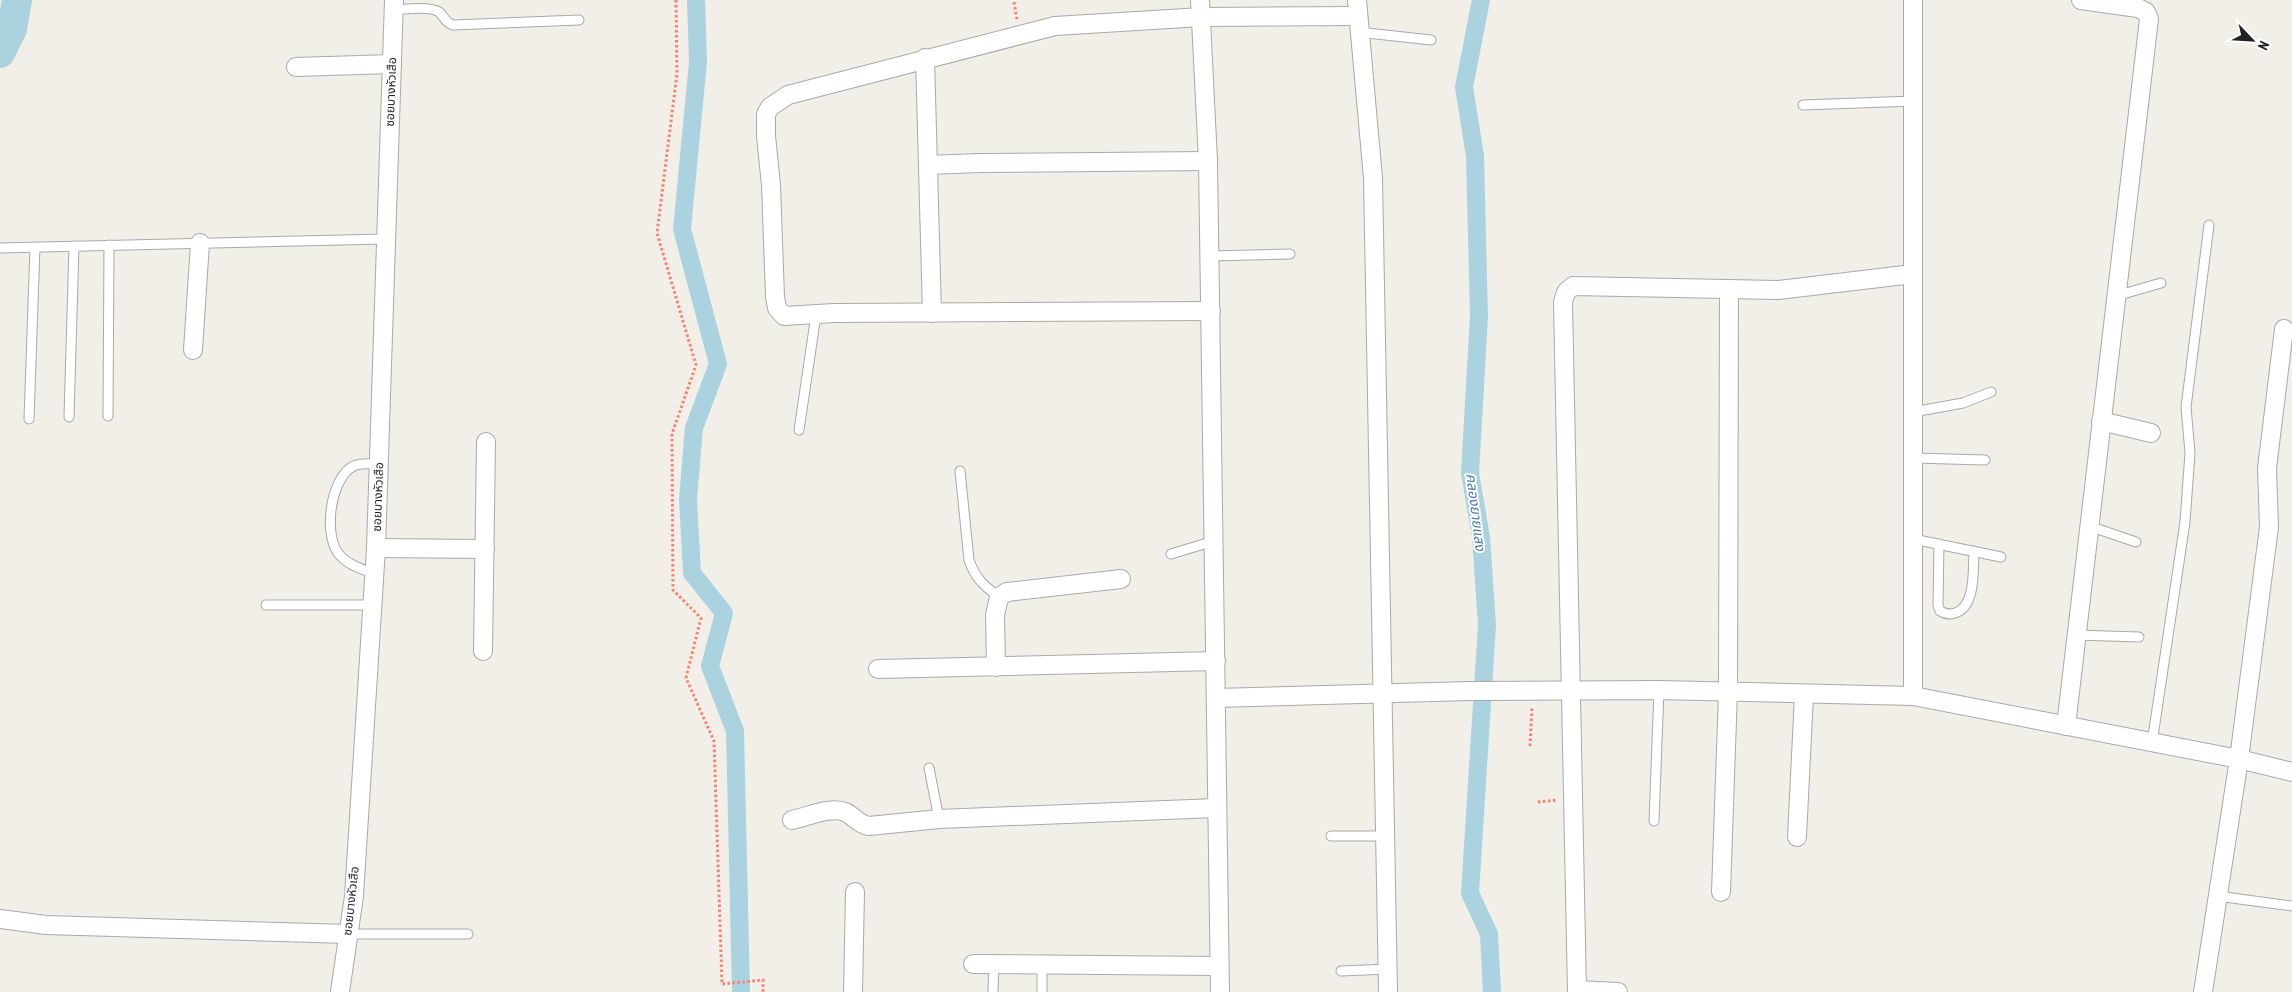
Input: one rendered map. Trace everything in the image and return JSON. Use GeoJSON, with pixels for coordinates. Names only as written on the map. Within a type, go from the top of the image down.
{"type":"FeatureCollection","features":[{"type":"Feature","properties":{"kind":"street"},"geometry":{"type":"LineString","coordinates":[[1913,0],[1913,696]]}},
{"type":"Feature","properties":{"kind":"street"},"geometry":{"type":"LineString","coordinates":[[2066,726],[2149,19],[2146,12],[2138,8],[2081,0]]}},
{"type":"Feature","properties":{"kind":"street","name":"ซอยบางหัวเสือ"},"geometry":{"type":"LineString","coordinates":[[340,992],[354,896],[375,574],[394,5]]}},
{"type":"Feature","properties":{"kind":"street"},"geometry":{"type":"LineString","coordinates":[[1201,9],[1210,256],[1220,992]]}},
{"type":"Feature","properties":{"kind":"street"},"geometry":{"type":"LineString","coordinates":[[1211,311],[784,316],[777,308],[766,114],[770,107],[788,95],[925,58],[1055,26],[1201,9],[1357,16],[1373,178],[1388,992]]}},
{"type":"Feature","properties":{"kind":"street"},"geometry":{"type":"LineString","coordinates":[[925,58],[932,313]]}},
{"type":"Feature","properties":{"kind":"street"},"geometry":{"type":"LineString","coordinates":[[296,67],[392,64]]}},
{"type":"Feature","properties":{"kind":"street"},"geometry":{"type":"LineString","coordinates":[[928,165],[1208,161]]}},
{"type":"Feature","properties":{"kind":"street"},"geometry":{"type":"LineString","coordinates":[[194,350],[200,243]]}},
{"type":"Feature","properties":{"kind":"street"},"geometry":{"type":"LineString","coordinates":[[1618,992],[1577,991],[1569,692],[1563,302],[1566,292],[1573,286],[1778,290],[1913,274]]}},
{"type":"Feature","properties":{"kind":"street"},"geometry":{"type":"LineString","coordinates":[[1721,892],[1728,691],[1729,289]]}},
{"type":"Feature","properties":{"kind":"street"},"geometry":{"type":"LineString","coordinates":[[2203,992],[2239,759],[2269,527],[2268,453],[2284,329]]}},
{"type":"Feature","properties":{"kind":"street"},"geometry":{"type":"LineString","coordinates":[[2101,421],[2151,433]]}},
{"type":"Feature","properties":{"kind":"street"},"geometry":{"type":"LineString","coordinates":[[484,651],[486,442]]}},
{"type":"Feature","properties":{"kind":"street"},"geometry":{"type":"LineString","coordinates":[[376,548],[485,549]]}},
{"type":"Feature","properties":{"kind":"street"},"geometry":{"type":"LineString","coordinates":[[996,667],[995,614],[999,597],[1007,592],[1121,579]]}},
{"type":"Feature","properties":{"kind":"street"},"geometry":{"type":"LineString","coordinates":[[878,669],[1216,662]]}},
{"type":"Feature","properties":{"kind":"street"},"geometry":{"type":"LineString","coordinates":[[1216,698],[1470,691],[1569,692],[1658,690],[1804,695],[1913,696],[2239,759],[2292,772]]}},
{"type":"Feature","properties":{"kind":"street"},"geometry":{"type":"LineString","coordinates":[[1797,837],[1804,695]]}},
{"type":"Feature","properties":{"kind":"street"},"geometry":{"type":"LineString","coordinates":[[792,820],[834,810],[843,811],[864,825],[869,826],[940,819],[1216,808]]}},
{"type":"Feature","properties":{"kind":"street"},"geometry":{"type":"LineString","coordinates":[[853,992],[855,892]]}},
{"type":"Feature","properties":{"kind":"street"},"geometry":{"type":"LineString","coordinates":[[0,919],[46,925],[348,934]]}},
{"type":"Feature","properties":{"kind":"street"},"geometry":{"type":"LineString","coordinates":[[973,964],[1219,966]]}},
{"type":"Feature","properties":{"kind":"lane"},"geometry":{"type":"LineString","coordinates":[[394,5],[434,9],[440,13],[444,20],[453,25],[579,20]]}},
{"type":"Feature","properties":{"kind":"lane"},"geometry":{"type":"LineString","coordinates":[[1357,16],[1431,40]]}},
{"type":"Feature","properties":{"kind":"lane"},"geometry":{"type":"LineString","coordinates":[[1803,105],[1913,101]]}},
{"type":"Feature","properties":{"kind":"lane"},"geometry":{"type":"LineString","coordinates":[[2159,744],[2185,522],[2190,453],[2186,407],[2208,225]]}},
{"type":"Feature","properties":{"kind":"lane"},"geometry":{"type":"LineString","coordinates":[[0,248],[385,239]]}},
{"type":"Feature","properties":{"kind":"lane"},"geometry":{"type":"LineString","coordinates":[[108,416],[109,245]]}},
{"type":"Feature","properties":{"kind":"lane"},"geometry":{"type":"LineString","coordinates":[[69,417],[74,246]]}},
{"type":"Feature","properties":{"kind":"lane"},"geometry":{"type":"LineString","coordinates":[[29,419],[35,247]]}},
{"type":"Feature","properties":{"kind":"lane"},"geometry":{"type":"LineString","coordinates":[[1210,256],[1290,254]]}},
{"type":"Feature","properties":{"kind":"lane"},"geometry":{"type":"LineString","coordinates":[[2116,296],[2161,283]]}},
{"type":"Feature","properties":{"kind":"lane"},"geometry":{"type":"LineString","coordinates":[[799,430],[816,315]]}},
{"type":"Feature","properties":{"kind":"lane"},"geometry":{"type":"LineString","coordinates":[[1913,412],[1963,403],[1991,392]]}},
{"type":"Feature","properties":{"kind":"lane"},"geometry":{"type":"LineString","coordinates":[[1913,458],[1985,460]]}},
{"type":"Feature","properties":{"kind":"lane"},"geometry":{"type":"LineString","coordinates":[[375,574],[349,563],[338,553],[332,541],[332,501],[339,481],[350,469],[359,464],[379,464]]}},
{"type":"Feature","properties":{"kind":"lane"},"geometry":{"type":"LineString","coordinates":[[960,471],[969,560],[974,573],[982,585],[999,597]]}},
{"type":"Feature","properties":{"kind":"lane"},"geometry":{"type":"LineString","coordinates":[[2089,526],[2136,542]]}},
{"type":"Feature","properties":{"kind":"lane"},"geometry":{"type":"LineString","coordinates":[[1913,539],[2000,557]]}},
{"type":"Feature","properties":{"kind":"lane"},"geometry":{"type":"LineString","coordinates":[[1171,554],[1214,541]]}},
{"type":"Feature","properties":{"kind":"lane"},"geometry":{"type":"LineString","coordinates":[[1939,544],[1938,605],[1940,611],[1950,615],[1965,607],[1970,598],[1974,551]]}},
{"type":"Feature","properties":{"kind":"lane"},"geometry":{"type":"LineString","coordinates":[[266,606],[372,605]]}},
{"type":"Feature","properties":{"kind":"lane"},"geometry":{"type":"LineString","coordinates":[[2076,635],[2139,637]]}},
{"type":"Feature","properties":{"kind":"lane"},"geometry":{"type":"LineString","coordinates":[[1654,821],[1658,690]]}},
{"type":"Feature","properties":{"kind":"lane"},"geometry":{"type":"LineString","coordinates":[[929,768],[940,819]]}},
{"type":"Feature","properties":{"kind":"lane"},"geometry":{"type":"LineString","coordinates":[[1331,836],[1385,836]]}},
{"type":"Feature","properties":{"kind":"lane"},"geometry":{"type":"LineString","coordinates":[[2217,896],[2292,906]]}},
{"type":"Feature","properties":{"kind":"lane"},"geometry":{"type":"LineString","coordinates":[[348,934],[468,934]]}},
{"type":"Feature","properties":{"kind":"lane"},"geometry":{"type":"LineString","coordinates":[[993,992],[994,964]]}},
{"type":"Feature","properties":{"kind":"lane"},"geometry":{"type":"LineString","coordinates":[[1042,965],[1042,992]]}},
{"type":"Feature","properties":{"kind":"lane"},"geometry":{"type":"LineString","coordinates":[[1341,971],[1388,969]]}},
{"type":"Feature","properties":{"kind":"path"},"geometry":{"type":"LineString","coordinates":[[676,0],[677,74],[657,233],[696,364],[672,434],[673,590],[701,618],[686,678],[714,741],[722,984],[763,980],[763,992]]}},
{"type":"Feature","properties":{"kind":"path"},"geometry":{"type":"LineString","coordinates":[[1530,746],[1533,692]]}},
{"type":"Feature","properties":{"kind":"waterway"},"geometry":{"type":"LineString","coordinates":[[0,53],[12,29],[17,0]]}},
{"type":"Feature","properties":{"kind":"waterway"},"geometry":{"type":"LineString","coordinates":[[696,0],[698,62],[682,229],[718,364],[694,428],[688,499],[692,573],[724,613],[710,666],[735,731],[741,992]]}},
{"type":"Feature","properties":{"kind":"waterway","name":"คลองยายแสง"},"geometry":{"type":"LineString","coordinates":[[1481,0],[1464,87],[1475,156],[1479,316],[1470,473],[1481,537],[1487,625],[1470,893],[1489,934],[1492,992]]}}]}
